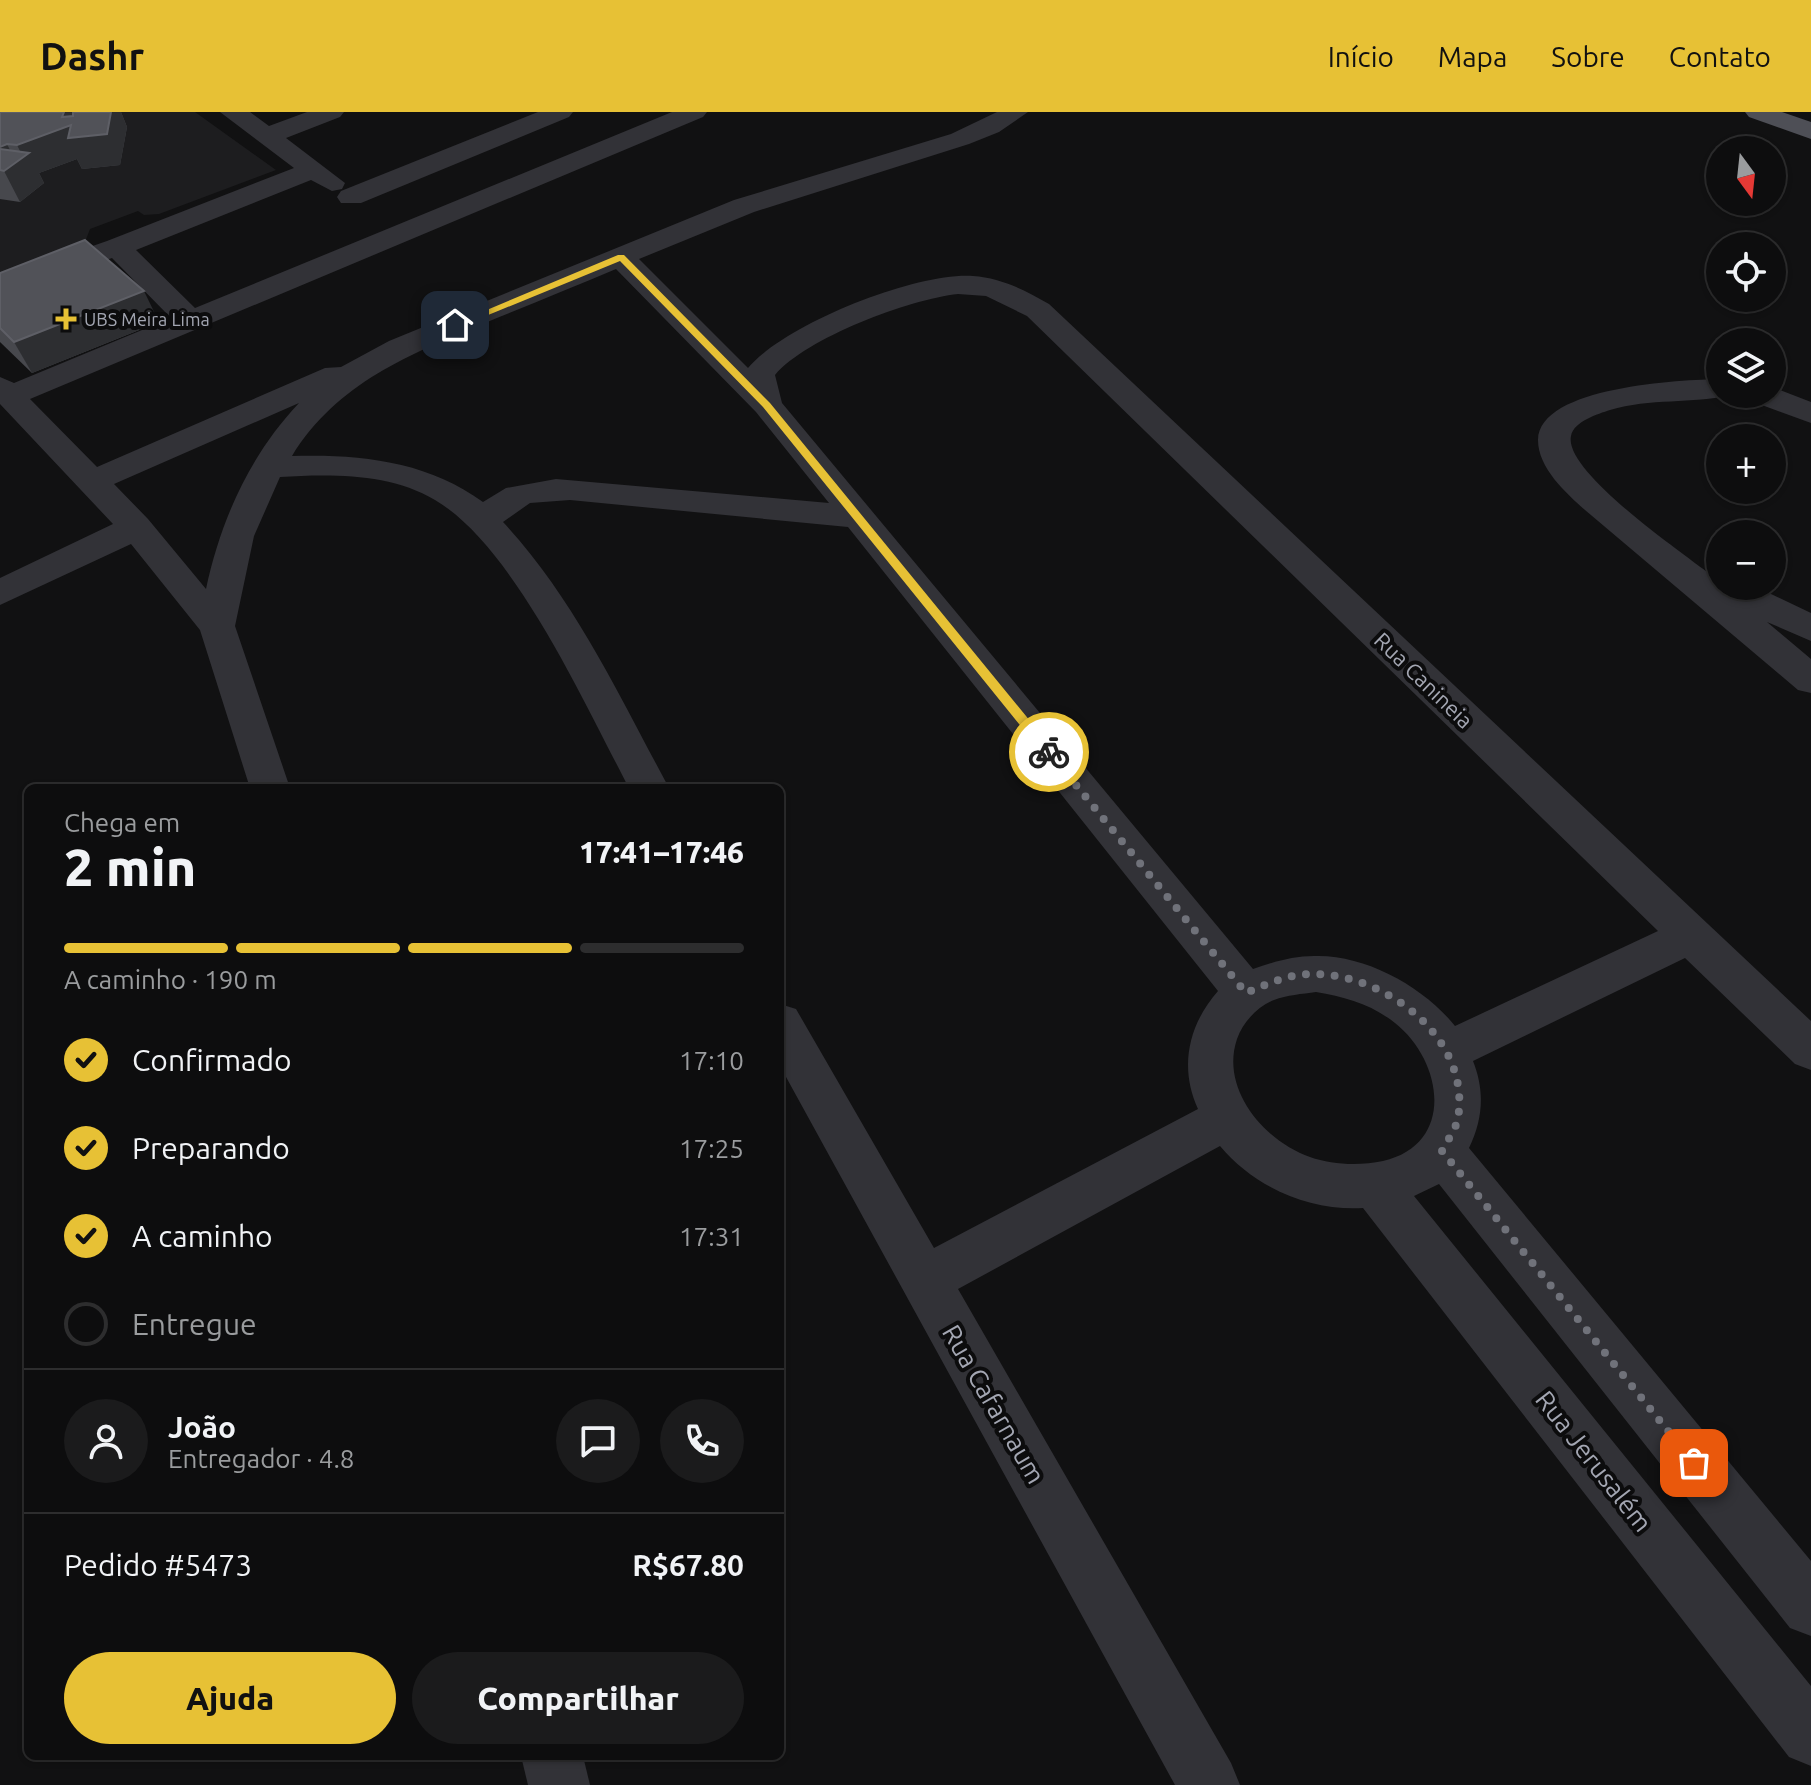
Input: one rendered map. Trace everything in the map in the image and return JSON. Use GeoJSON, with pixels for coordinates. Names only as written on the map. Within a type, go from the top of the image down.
{"type":"FeatureCollection","features":[{"type":"Feature","properties":{"kind":"main road"},"geometry":{"type":"LineString","coordinates":[[1758,112],[1811,131]]}},
{"type":"Feature","properties":{"kind":"street"},"geometry":{"type":"LineString","coordinates":[[233,112],[403,235]]}},
{"type":"Feature","properties":{"kind":"street"},"geometry":{"type":"LineString","coordinates":[[266,136],[331,112]]}},
{"type":"Feature","properties":{"kind":"street"},"geometry":{"type":"LineString","coordinates":[[351,197],[560,112]]}},
{"type":"Feature","properties":{"kind":"street"},"geometry":{"type":"LineString","coordinates":[[269,784],[217,626],[136,527],[5,391],[192,322],[694,112]]}},
{"type":"Feature","properties":{"kind":"street"},"geometry":{"type":"LineString","coordinates":[[92,481],[400,347],[744,206],[960,139],[990,127],[1015,112]]}},
{"type":"Feature","properties":{"kind":"street"},"geometry":{"type":"LineString","coordinates":[[0,288],[117,247],[314,170]]}},
{"type":"Feature","properties":{"kind":"street"},"geometry":{"type":"LineString","coordinates":[[117,247],[192,322]]}},
{"type":"Feature","properties":{"kind":"street"},"geometry":{"type":"LineString","coordinates":[[621,257],[767,405],[1246,993]]}},
{"type":"Feature","properties":{"kind":"street","name":"Rua Canineia"},"geometry":{"type":"LineString","coordinates":[[767,405],[759,374],[766,362],[791,343],[926,290],[971,283],[1009,292],[1038,310],[1811,1050]]}},
{"type":"Feature","properties":{"kind":"street"},"geometry":{"type":"LineString","coordinates":[[217,626],[239,527],[269,467],[330,390],[358,369],[400,347]]}},
{"type":"Feature","properties":{"kind":"street"},"geometry":{"type":"LineString","coordinates":[[1706,389],[1630,395],[1590,407],[1564,421],[1555,434],[1556,449],[1562,465],[1602,505],[1811,680]]}},
{"type":"Feature","properties":{"kind":"street"},"geometry":{"type":"LineString","coordinates":[[1786,403],[1811,413]]}},
{"type":"Feature","properties":{"kind":"street"},"geometry":{"type":"LineString","coordinates":[[269,467],[324,464],[357,466],[396,474],[449,494],[484,521],[555,619],[647,784]]}},
{"type":"Feature","properties":{"kind":"street"},"geometry":{"type":"LineString","coordinates":[[484,521],[504,499],[521,492],[555,489],[857,517]]}},
{"type":"Feature","properties":{"kind":"street"},"geometry":{"type":"LineString","coordinates":[[0,593],[136,527]]}},
{"type":"Feature","properties":{"kind":"street"},"geometry":{"type":"LineString","coordinates":[[1672,561],[1706,577]]}},
{"type":"Feature","properties":{"kind":"street"},"geometry":{"type":"LineString","coordinates":[[1753,600],[1811,628]]}},
{"type":"Feature","properties":{"kind":"street"},"geometry":{"type":"LineString","coordinates":[[1447,1051],[1691,935]]}},
{"type":"Feature","properties":{"kind":"street"},"geometry":{"type":"LineString","coordinates":[[1304,975],[1355,980],[1392,996],[1424,1020],[1447,1051],[1459,1085],[1458,1121],[1442,1151],[1414,1174],[1376,1187],[1333,1187],[1291,1174],[1253,1150],[1226,1118],[1211,1083],[1210,1048],[1222,1017],[1246,993],[1279,979],[1304,975]]}},
{"type":"Feature","properties":{"kind":"street","name":"Rua Cafarnaum"},"geometry":{"type":"LineString","coordinates":[[784,1030],[923,1281],[1102,1589],[1209,1785]]}},
{"type":"Feature","properties":{"kind":"street"},"geometry":{"type":"LineString","coordinates":[[923,1281],[1226,1118]]}},
{"type":"Feature","properties":{"kind":"street"},"geometry":{"type":"LineString","coordinates":[[1442,1151],[1811,1607]]}},
{"type":"Feature","properties":{"kind":"street","name":"Rua Jerusalém"},"geometry":{"type":"LineString","coordinates":[[1376,1187],[1811,1735]]}},
{"type":"Feature","properties":{"kind":"street"},"geometry":{"type":"LineString","coordinates":[[553,1760],[559,1785]]}},
{"type":"Feature","properties":{"kind":"shaded area"},"geometry":{"type":"Polygon","coordinates":[[[0,112],[195,112],[276,170],[159,214],[144,215],[138,211],[90,229],[85,242],[0,274],[0,112]]]}},
{"type":"Feature","properties":{"kind":"building"},"geometry":{"type":"Polygon","coordinates":[[[0,112],[64,112],[62,117],[73,116],[73,112],[111,112],[107,134],[68,138],[71,125],[17,145],[0,147],[0,112]]]}},
{"type":"Feature","properties":{"kind":"building"},"geometry":{"type":"Polygon","coordinates":[[[0,149],[29,153],[4,171],[0,170],[0,149]]]}},
{"type":"Feature","properties":{"kind":"building"},"geometry":{"type":"Polygon","coordinates":[[[85,240],[144,291],[14,342],[0,328],[0,273],[85,240]]]}},
{"type":"Feature","properties":{"kind":"way so far"},"geometry":{"type":"LineString","coordinates":[[1049,752],[1246,993],[1279,979],[1316,974],[1355,980],[1374,988],[1392,996],[1424,1020],[1447,1051],[1459,1085],[1458,1121],[1442,1151],[1694,1463]]}},
{"type":"Feature","properties":{"kind":"place","name":"UBS Meira Lima"},"geometry":{"type":"Point","coordinates":[66,319]}},
{"type":"Feature","properties":{"kind":"route"},"geometry":{"type":"LineString","coordinates":[[455,325],[621,257],[767,405],[1049,752]]}}]}
